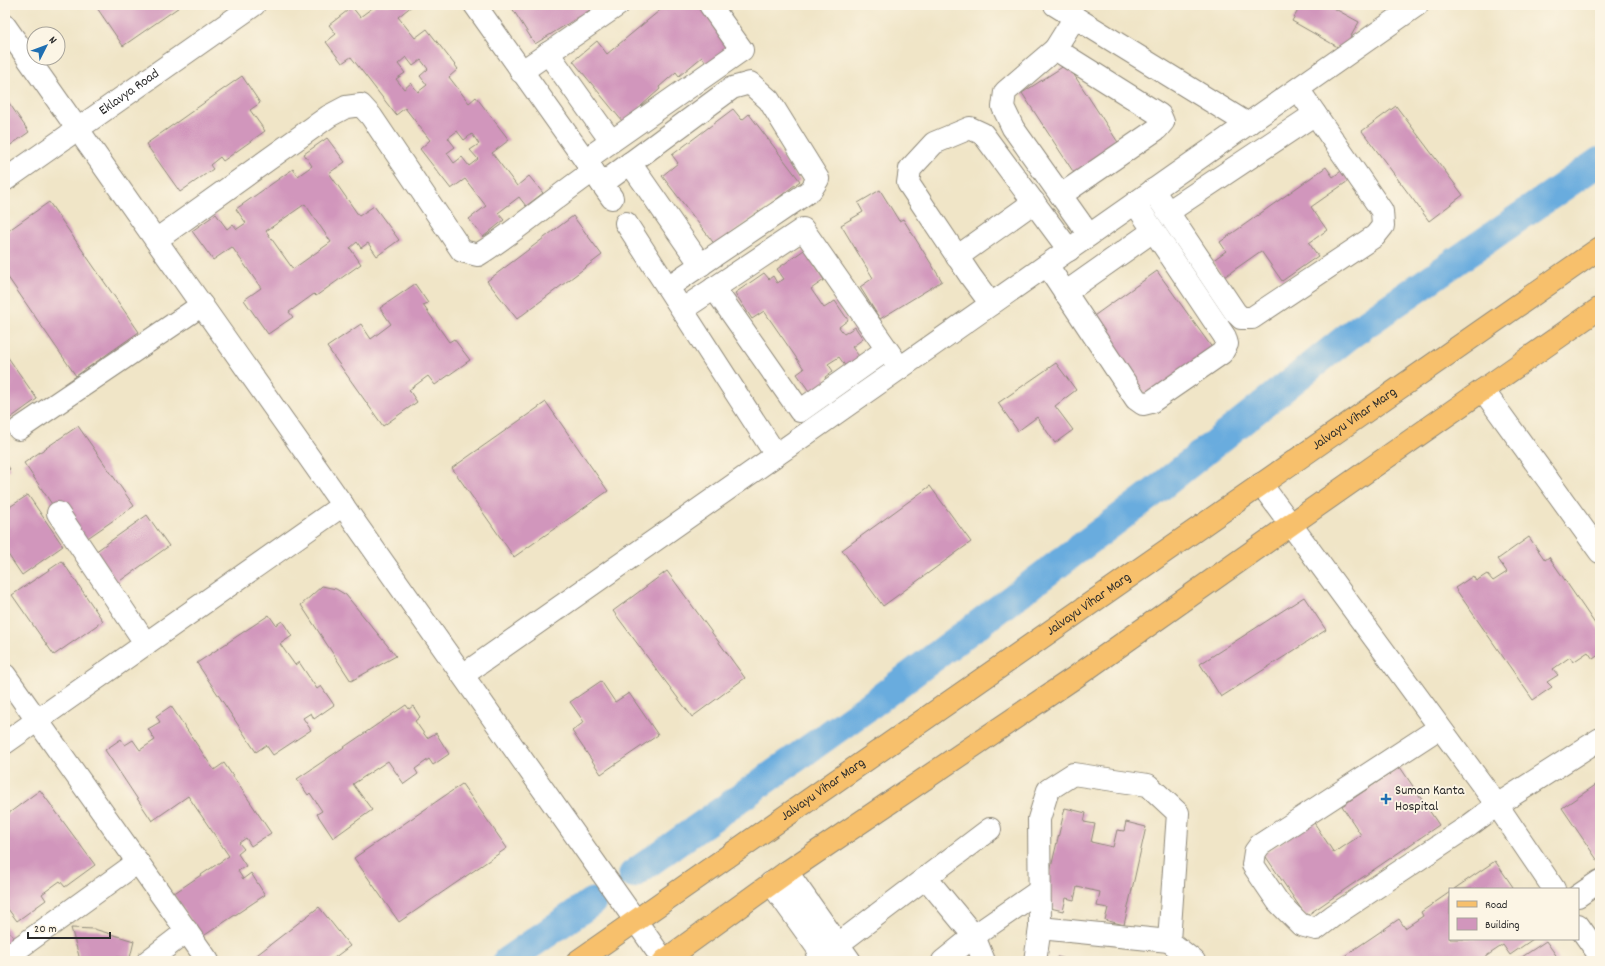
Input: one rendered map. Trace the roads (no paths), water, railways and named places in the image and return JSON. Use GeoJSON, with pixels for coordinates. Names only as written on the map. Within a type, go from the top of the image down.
{"type":"FeatureCollection","features":[{"type":"Feature","properties":{"kind":"main road","name":"Jalvayu Vihar Marg"},"geometry":{"type":"LineString","coordinates":[[578,961],[1600,248]]}},
{"type":"Feature","properties":{"kind":"main road"},"geometry":{"type":"LineString","coordinates":[[664,961],[779,878],[1074,678],[1600,308]]}},
{"type":"Feature","properties":{"kind":"street","name":"Eklavya Road"},"geometry":{"type":"LineString","coordinates":[[5,180],[254,5]]}},
{"type":"Feature","properties":{"kind":"street"},"geometry":{"type":"LineString","coordinates":[[475,5],[598,178]]}},
{"type":"Feature","properties":{"kind":"street"},"geometry":{"type":"LineString","coordinates":[[522,72],[618,5]]}},
{"type":"Feature","properties":{"kind":"street"},"geometry":{"type":"LineString","coordinates":[[598,178],[612,141],[742,50],[710,5]]}},
{"type":"Feature","properties":{"kind":"street"},"geometry":{"type":"LineString","coordinates":[[1055,5],[1248,124]]}},
{"type":"Feature","properties":{"kind":"street"},"geometry":{"type":"LineString","coordinates":[[463,675],[1417,5]]}},
{"type":"Feature","properties":{"kind":"street"},"geometry":{"type":"LineString","coordinates":[[1075,17],[1055,49],[1005,92],[1003,107],[1012,128],[1089,235]]}},
{"type":"Feature","properties":{"kind":"street"},"geometry":{"type":"LineString","coordinates":[[5,26],[664,961]]}},
{"type":"Feature","properties":{"kind":"street"},"geometry":{"type":"LineString","coordinates":[[1055,49],[1160,114],[1163,122],[1157,129],[1060,195]]}},
{"type":"Feature","properties":{"kind":"street"},"geometry":{"type":"LineString","coordinates":[[548,53],[612,141]]}},
{"type":"Feature","properties":{"kind":"street"},"geometry":{"type":"LineString","coordinates":[[156,240],[329,116],[346,107],[362,105],[371,116],[462,251],[478,255],[496,244],[562,193],[630,163],[732,88],[750,83],[769,100],[818,179],[811,190],[668,287]]}},
{"type":"Feature","properties":{"kind":"street"},"geometry":{"type":"LineString","coordinates":[[1153,190],[1235,312],[1241,318],[1252,318],[1375,236],[1383,226],[1382,211],[1298,89]]}},
{"type":"Feature","properties":{"kind":"street"},"geometry":{"type":"LineString","coordinates":[[1168,212],[1315,114]]}},
{"type":"Feature","properties":{"kind":"street"},"geometry":{"type":"LineString","coordinates":[[991,304],[957,257],[908,183],[910,169],[934,143],[970,128],[983,134],[1069,250]]}},
{"type":"Feature","properties":{"kind":"street"},"geometry":{"type":"LineString","coordinates":[[630,163],[701,265]]}},
{"type":"Feature","properties":{"kind":"street"},"geometry":{"type":"LineString","coordinates":[[957,257],[1034,202]]}},
{"type":"Feature","properties":{"kind":"street"},"geometry":{"type":"LineString","coordinates":[[1047,265],[1136,399],[1143,404],[1151,402],[1222,353],[1226,344],[1225,337],[1134,203]]}},
{"type":"Feature","properties":{"kind":"street"},"geometry":{"type":"LineString","coordinates":[[626,223],[776,455]]}},
{"type":"Feature","properties":{"kind":"street"},"geometry":{"type":"LineString","coordinates":[[683,309],[803,229],[900,368]]}},
{"type":"Feature","properties":{"kind":"street"},"geometry":{"type":"LineString","coordinates":[[1065,293],[1153,232]]}},
{"type":"Feature","properties":{"kind":"street"},"geometry":{"type":"LineString","coordinates":[[714,288],[800,410],[886,350]]}},
{"type":"Feature","properties":{"kind":"street"},"geometry":{"type":"LineString","coordinates":[[19,429],[202,305]]}},
{"type":"Feature","properties":{"kind":"street"},"geometry":{"type":"LineString","coordinates":[[1483,390],[1600,552]]}},
{"type":"Feature","properties":{"kind":"street"},"geometry":{"type":"LineString","coordinates":[[1261,484],[1497,805],[1553,888]]}},
{"type":"Feature","properties":{"kind":"street"},"geometry":{"type":"LineString","coordinates":[[5,743],[343,505]]}},
{"type":"Feature","properties":{"kind":"street"},"geometry":{"type":"LineString","coordinates":[[58,513],[146,644]]}},
{"type":"Feature","properties":{"kind":"street"},"geometry":{"type":"LineString","coordinates":[[5,675],[208,961]]}},
{"type":"Feature","properties":{"kind":"street"},"geometry":{"type":"LineString","coordinates":[[1439,728],[1260,845],[1255,852],[1253,866],[1278,902],[1301,925],[1316,929],[1470,825],[1497,805],[1600,739]]}},
{"type":"Feature","properties":{"kind":"street"},"geometry":{"type":"LineString","coordinates":[[1035,961],[1040,928],[1039,818],[1048,790],[1073,774],[1148,785],[1178,813],[1169,941]]}},
{"type":"Feature","properties":{"kind":"street"},"geometry":{"type":"LineString","coordinates":[[779,878],[831,957],[926,878],[990,830]]}},
{"type":"Feature","properties":{"kind":"street"},"geometry":{"type":"LineString","coordinates":[[5,958],[138,862]]}},
{"type":"Feature","properties":{"kind":"street"},"geometry":{"type":"LineString","coordinates":[[926,878],[974,936],[984,961]]}},
{"type":"Feature","properties":{"kind":"street"},"geometry":{"type":"LineString","coordinates":[[1579,895],[1600,881]]}},
{"type":"Feature","properties":{"kind":"street"},"geometry":{"type":"LineString","coordinates":[[943,961],[974,936],[1039,891]]}},
{"type":"Feature","properties":{"kind":"street"},"geometry":{"type":"LineString","coordinates":[[1579,925],[1600,956]]}},
{"type":"Feature","properties":{"kind":"street"},"geometry":{"type":"LineString","coordinates":[[1040,928],[1169,941],[1194,961]]}},
{"type":"Feature","properties":{"kind":"street"},"geometry":{"type":"LineString","coordinates":[[148,961],[187,931]]}},
{"type":"Feature","properties":{"kind":"waterway"},"geometry":{"type":"LineString","coordinates":[[633,874],[872,704],[1154,492],[1350,335],[1600,161]]}},
{"type":"Feature","properties":{"kind":"waterway"},"geometry":{"type":"LineString","coordinates":[[592,902],[633,874]]}},
{"type":"Feature","properties":{"kind":"waterway"},"geometry":{"type":"LineString","coordinates":[[507,961],[592,902]]}},
{"type":"Feature","properties":{"kind":"place","name":"Suman Kanta Hospital"},"geometry":{"type":"Point","coordinates":[1386,799]}}]}
